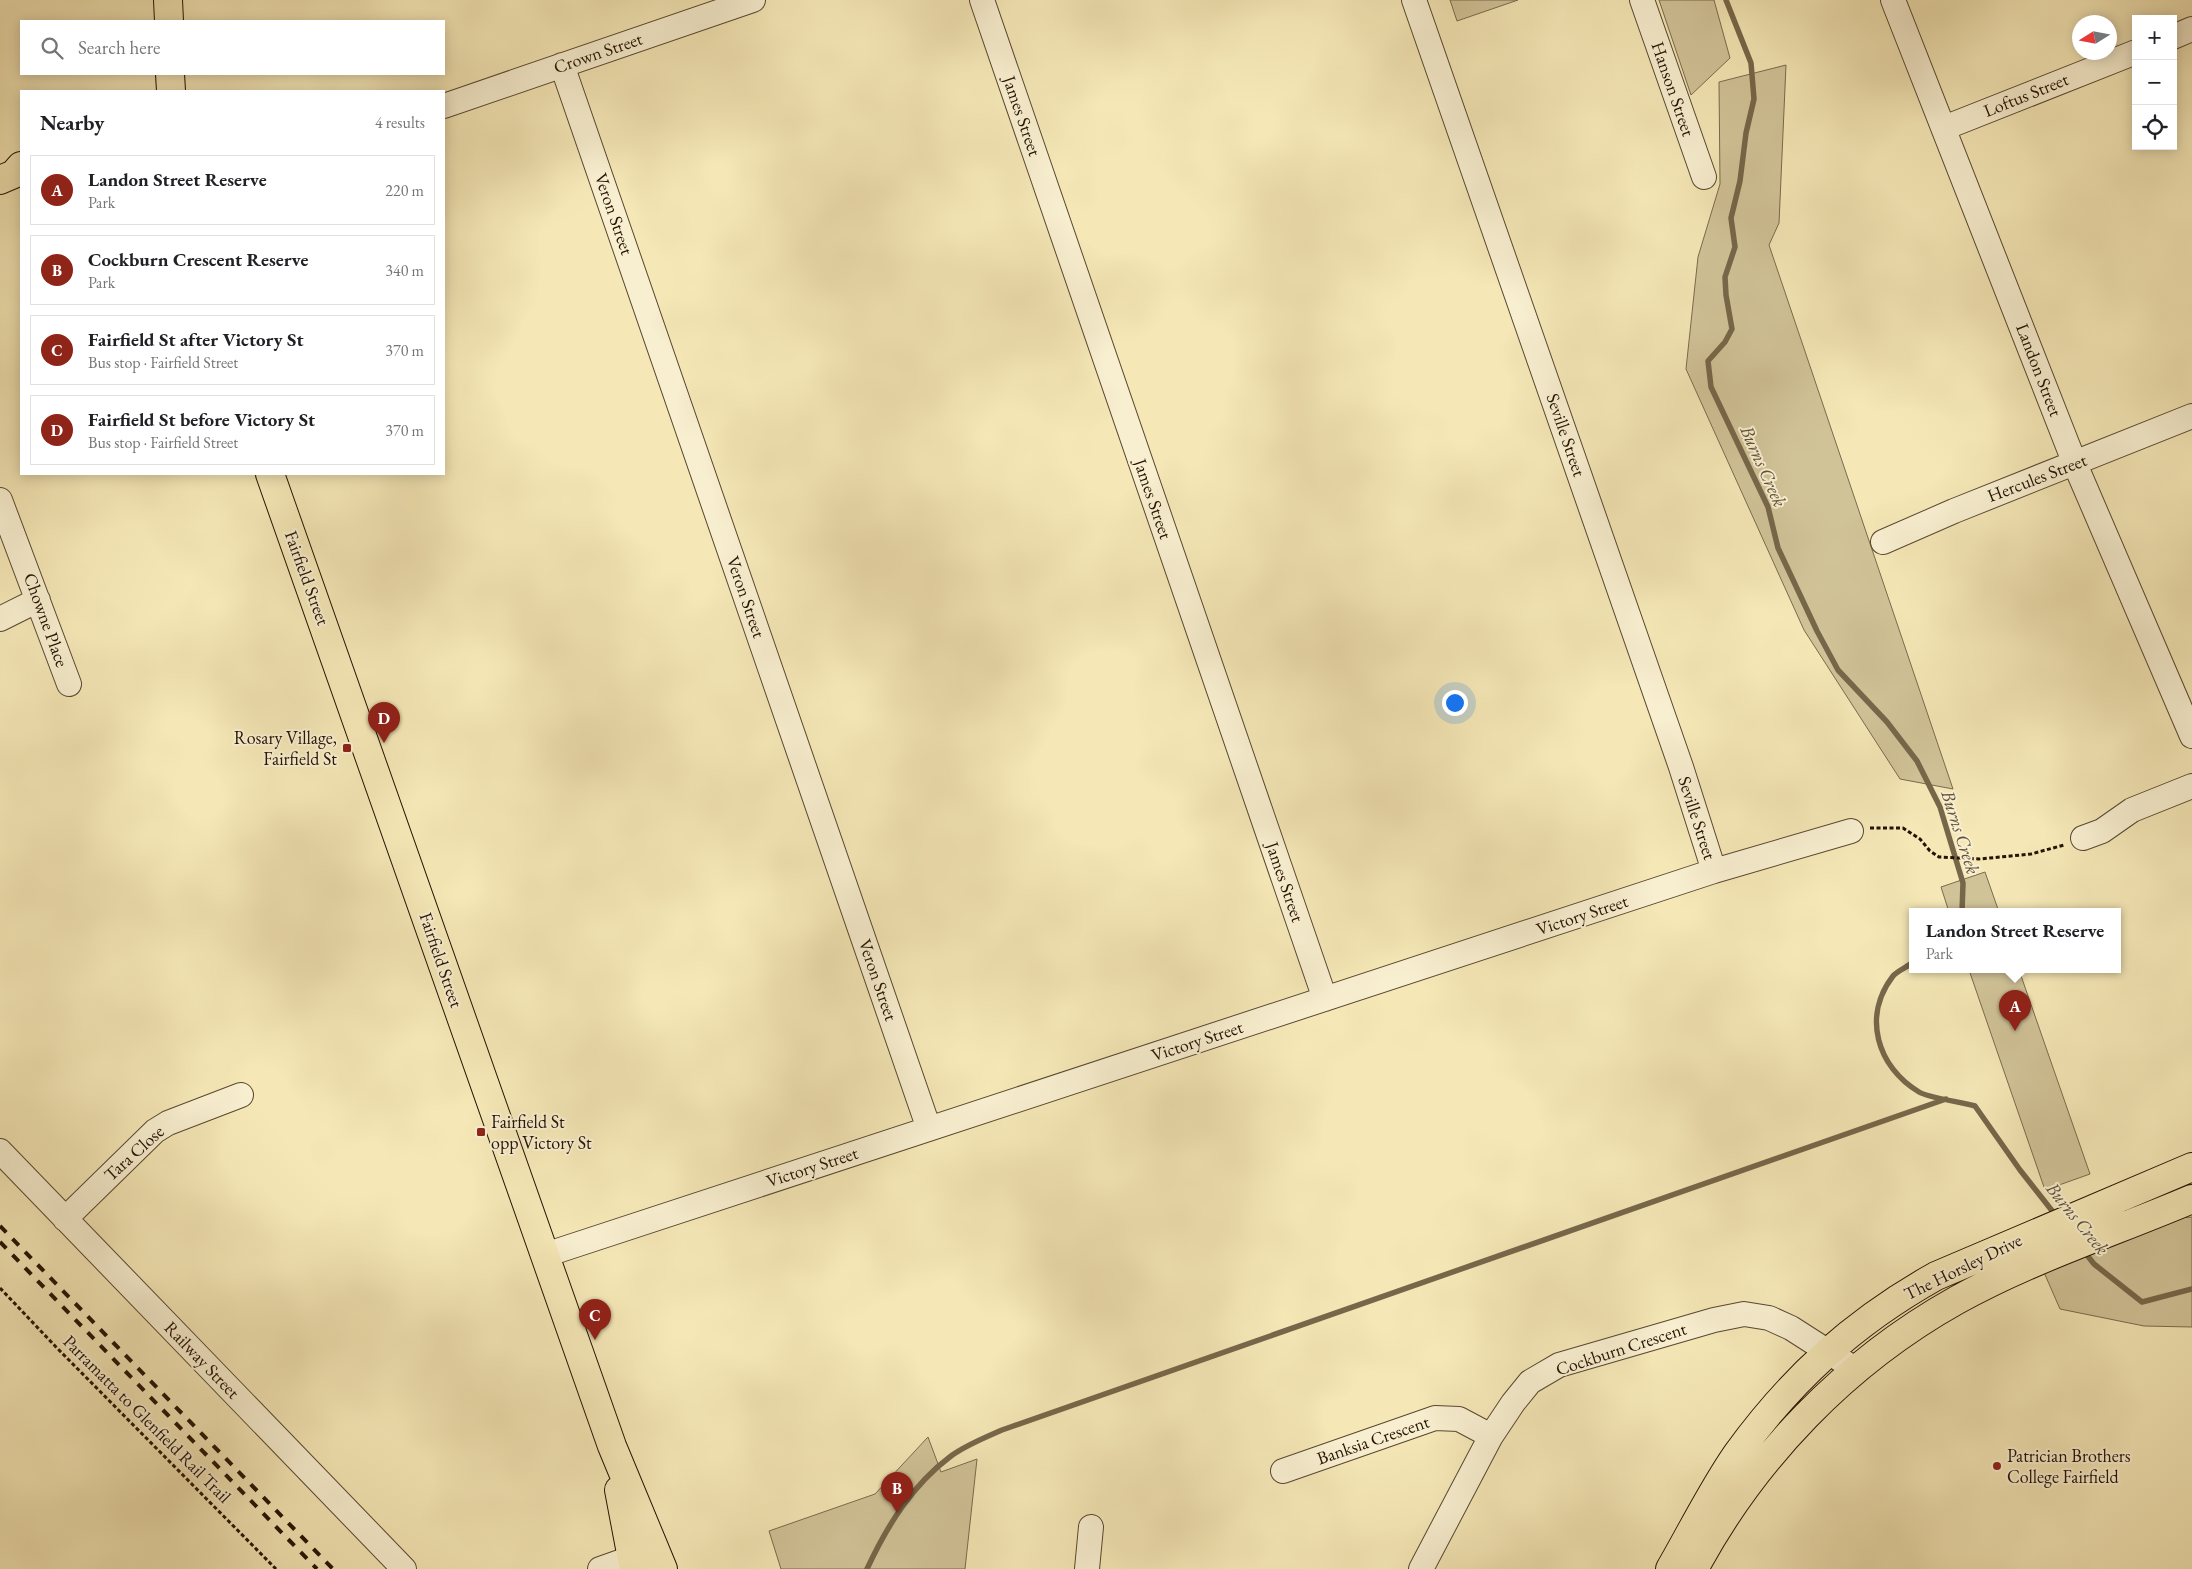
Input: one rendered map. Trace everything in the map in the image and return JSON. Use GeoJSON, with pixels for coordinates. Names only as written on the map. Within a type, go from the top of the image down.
{"type":"FeatureCollection","features":[{"type":"Feature","properties":{"kind":"main road"},"geometry":{"type":"LineString","coordinates":[[168,0],[169,20]]}},
{"type":"Feature","properties":{"kind":"main road"},"geometry":{"type":"LineString","coordinates":[[170,75],[171,90]]}},
{"type":"Feature","properties":{"kind":"main road","name":"Fairfield Street"},"geometry":{"type":"LineString","coordinates":[[270,475],[612,1446]]}},
{"type":"Feature","properties":{"kind":"main road","name":"The Horsley Drive"},"geometry":{"type":"LineString","coordinates":[[1670,1569],[1736,1456],[1795,1382],[1827,1351],[1862,1323],[1905,1293],[1961,1264],[2192,1167]]}},
{"type":"Feature","properties":{"kind":"main road","name":"The Horsley Drive"},"geometry":{"type":"LineString","coordinates":[[1694,1569],[1747,1486],[1786,1438],[1820,1402],[1856,1369],[1906,1331],[1957,1300],[2039,1261],[2192,1199]]}},
{"type":"Feature","properties":{"kind":"main road"},"geometry":{"type":"LineString","coordinates":[[612,1446],[652,1539],[662,1569]]}},
{"type":"Feature","properties":{"kind":"main road"},"geometry":{"type":"LineString","coordinates":[[612,1446],[632,1564]]}},
{"type":"Feature","properties":{"kind":"street","name":"Crown Street"},"geometry":{"type":"LineString","coordinates":[[445,106],[753,0]]}},
{"type":"Feature","properties":{"kind":"street","name":"James Street"},"geometry":{"type":"LineString","coordinates":[[982,0],[1325,998]]}},
{"type":"Feature","properties":{"kind":"street","name":"Seville Street"},"geometry":{"type":"LineString","coordinates":[[1414,0],[1678,758],[1714,871]]}},
{"type":"Feature","properties":{"kind":"street","name":"Hanson Street"},"geometry":{"type":"LineString","coordinates":[[1642,0],[1704,177]]}},
{"type":"Feature","properties":{"kind":"street","name":"Landon Street"},"geometry":{"type":"LineString","coordinates":[[1893,0],[2075,464],[2192,736]]}},
{"type":"Feature","properties":{"kind":"street"},"geometry":{"type":"LineString","coordinates":[[2177,35],[2192,29]]}},
{"type":"Feature","properties":{"kind":"street","name":"Loftus Street"},"geometry":{"type":"LineString","coordinates":[[1944,128],[2132,54]]}},
{"type":"Feature","properties":{"kind":"street","name":"Veron Street"},"geometry":{"type":"LineString","coordinates":[[562,65],[929,1129]]}},
{"type":"Feature","properties":{"kind":"street","name":"Hercules Street"},"geometry":{"type":"LineString","coordinates":[[1883,542],[1954,511],[2192,416]]}},
{"type":"Feature","properties":{"kind":"street","name":"Chowne Place"},"geometry":{"type":"LineString","coordinates":[[0,500],[70,684]]}},
{"type":"Feature","properties":{"kind":"street"},"geometry":{"type":"LineString","coordinates":[[0,619],[38,600]]}},
{"type":"Feature","properties":{"kind":"street"},"geometry":{"type":"LineString","coordinates":[[2083,838],[2102,831],[2132,810],[2192,786]]}},
{"type":"Feature","properties":{"kind":"street","name":"Victory Street"},"geometry":{"type":"LineString","coordinates":[[545,1255],[1714,871],[1851,831]]}},
{"type":"Feature","properties":{"kind":"street","name":"Tara Close"},"geometry":{"type":"LineString","coordinates":[[65,1219],[155,1131],[168,1123],[242,1095]]}},
{"type":"Feature","properties":{"kind":"street","name":"Railway Street"},"geometry":{"type":"LineString","coordinates":[[0,1151],[404,1569]]}},
{"type":"Feature","properties":{"kind":"street","name":"Cockburn Crescent"},"geometry":{"type":"LineString","coordinates":[[1421,1569],[1491,1436],[1513,1403],[1530,1382],[1559,1365],[1714,1320],[1744,1314],[1769,1318],[1791,1328],[1856,1369]]}},
{"type":"Feature","properties":{"kind":"street","name":"Banksia Crescent"},"geometry":{"type":"LineString","coordinates":[[1283,1471],[1435,1418],[1459,1419],[1491,1436]]}},
{"type":"Feature","properties":{"kind":"street"},"geometry":{"type":"LineString","coordinates":[[1087,1569],[1091,1527]]}},
{"type":"Feature","properties":{"kind":"street"},"geometry":{"type":"LineString","coordinates":[[600,1569],[632,1564]]}},
{"type":"Feature","properties":{"kind":"path"},"geometry":{"type":"LineString","coordinates":[[1851,831],[1876,827],[1902,828],[1920,839],[1930,851],[1939,857],[1979,859],[2031,854],[2053,849],[2083,838]]}},
{"type":"Feature","properties":{"kind":"path","name":"Parramatta to Glenfield Rail Trail"},"geometry":{"type":"LineString","coordinates":[[0,1288],[276,1569]]}},
{"type":"Feature","properties":{"kind":"shaded area"},"geometry":{"type":"Polygon","coordinates":[[[1450,0],[1518,0],[1457,21],[1450,0]]]}},
{"type":"Feature","properties":{"kind":"shaded area"},"geometry":{"type":"Polygon","coordinates":[[[1659,0],[1714,0],[1730,58],[1691,95],[1659,0]]]}},
{"type":"Feature","properties":{"kind":"shaded area"},"geometry":{"type":"Polygon","coordinates":[[[1786,65],[1779,223],[1769,245],[1953,789],[1900,779],[1804,630],[1686,369],[1698,257],[1720,184],[1719,82],[1786,65]]]}},
{"type":"Feature","properties":{"kind":"shaded area"},"geometry":{"type":"Polygon","coordinates":[[[1985,872],[1998,908],[1948,908],[1941,887],[1985,872]]]}},
{"type":"Feature","properties":{"kind":"shaded area"},"geometry":{"type":"Polygon","coordinates":[[[1970,973],[2020,973],[2090,1174],[2045,1190],[1970,973]]]}},
{"type":"Feature","properties":{"kind":"shaded area"},"geometry":{"type":"Polygon","coordinates":[[[2192,1217],[2192,1327],[2144,1326],[2060,1309],[2039,1261],[2140,1221],[2192,1217]]]}},
{"type":"Feature","properties":{"kind":"shaded area"},"geometry":{"type":"Polygon","coordinates":[[[928,1437],[941,1472],[977,1459],[965,1569],[781,1569],[769,1531],[875,1494],[928,1437]]]}},
{"type":"Feature","properties":{"kind":"waterway","name":"Burns Creek"},"geometry":{"type":"LineString","coordinates":[[1726,0],[1751,63],[1754,99],[1746,133],[1740,181],[1731,218],[1735,247],[1725,277],[1732,329],[1725,342],[1708,361],[1711,387],[1768,507],[1778,548],[1817,631],[1838,670],[1887,722],[1917,761],[1940,807],[1963,883],[1962,908]]}},
{"type":"Feature","properties":{"kind":"waterway","name":"Burns Creek"},"geometry":{"type":"LineString","coordinates":[[1909,965],[1893,976],[1883,991],[1878,1007],[1877,1024],[1879,1040],[1884,1055],[1893,1069],[1919,1092],[1975,1106],[2020,1170],[2057,1217]]}},
{"type":"Feature","properties":{"kind":"waterway"},"geometry":{"type":"LineString","coordinates":[[867,1569],[892,1522],[924,1480],[937,1467],[957,1452],[1002,1430],[1946,1099]]}},
{"type":"Feature","properties":{"kind":"waterway","name":"Burns Creek"},"geometry":{"type":"LineString","coordinates":[[2083,1250],[2094,1264],[2142,1302],[2192,1289]]}},
{"type":"Feature","properties":{"kind":"railway"},"geometry":{"type":"LineString","coordinates":[[0,1226],[333,1569]]}},
{"type":"Feature","properties":{"kind":"railway"},"geometry":{"type":"LineString","coordinates":[[0,1242],[317,1569]]}},
{"type":"Feature","properties":{"kind":"place","name":"Fairfield St before Victory St"},"geometry":{"type":"Point","coordinates":[384,743]}},
{"type":"Feature","properties":{"kind":"place","name":"Rosary Village, Fairfield St"},"geometry":{"type":"Point","coordinates":[347,748]}},
{"type":"Feature","properties":{"kind":"place","name":"Landon Street Reserve"},"geometry":{"type":"Point","coordinates":[2015,1031]}},
{"type":"Feature","properties":{"kind":"place","name":"Fairfield St opp Victory St"},"geometry":{"type":"Point","coordinates":[481,1132]}},
{"type":"Feature","properties":{"kind":"place","name":"Fairfield St after Victory St"},"geometry":{"type":"Point","coordinates":[595,1340]}},
{"type":"Feature","properties":{"kind":"place","name":"Patrician Brothers College Fairfield"},"geometry":{"type":"Point","coordinates":[1997,1466]}},
{"type":"Feature","properties":{"kind":"place","name":"Cockburn Crescent Reserve"},"geometry":{"type":"Point","coordinates":[897,1513]}}]}
